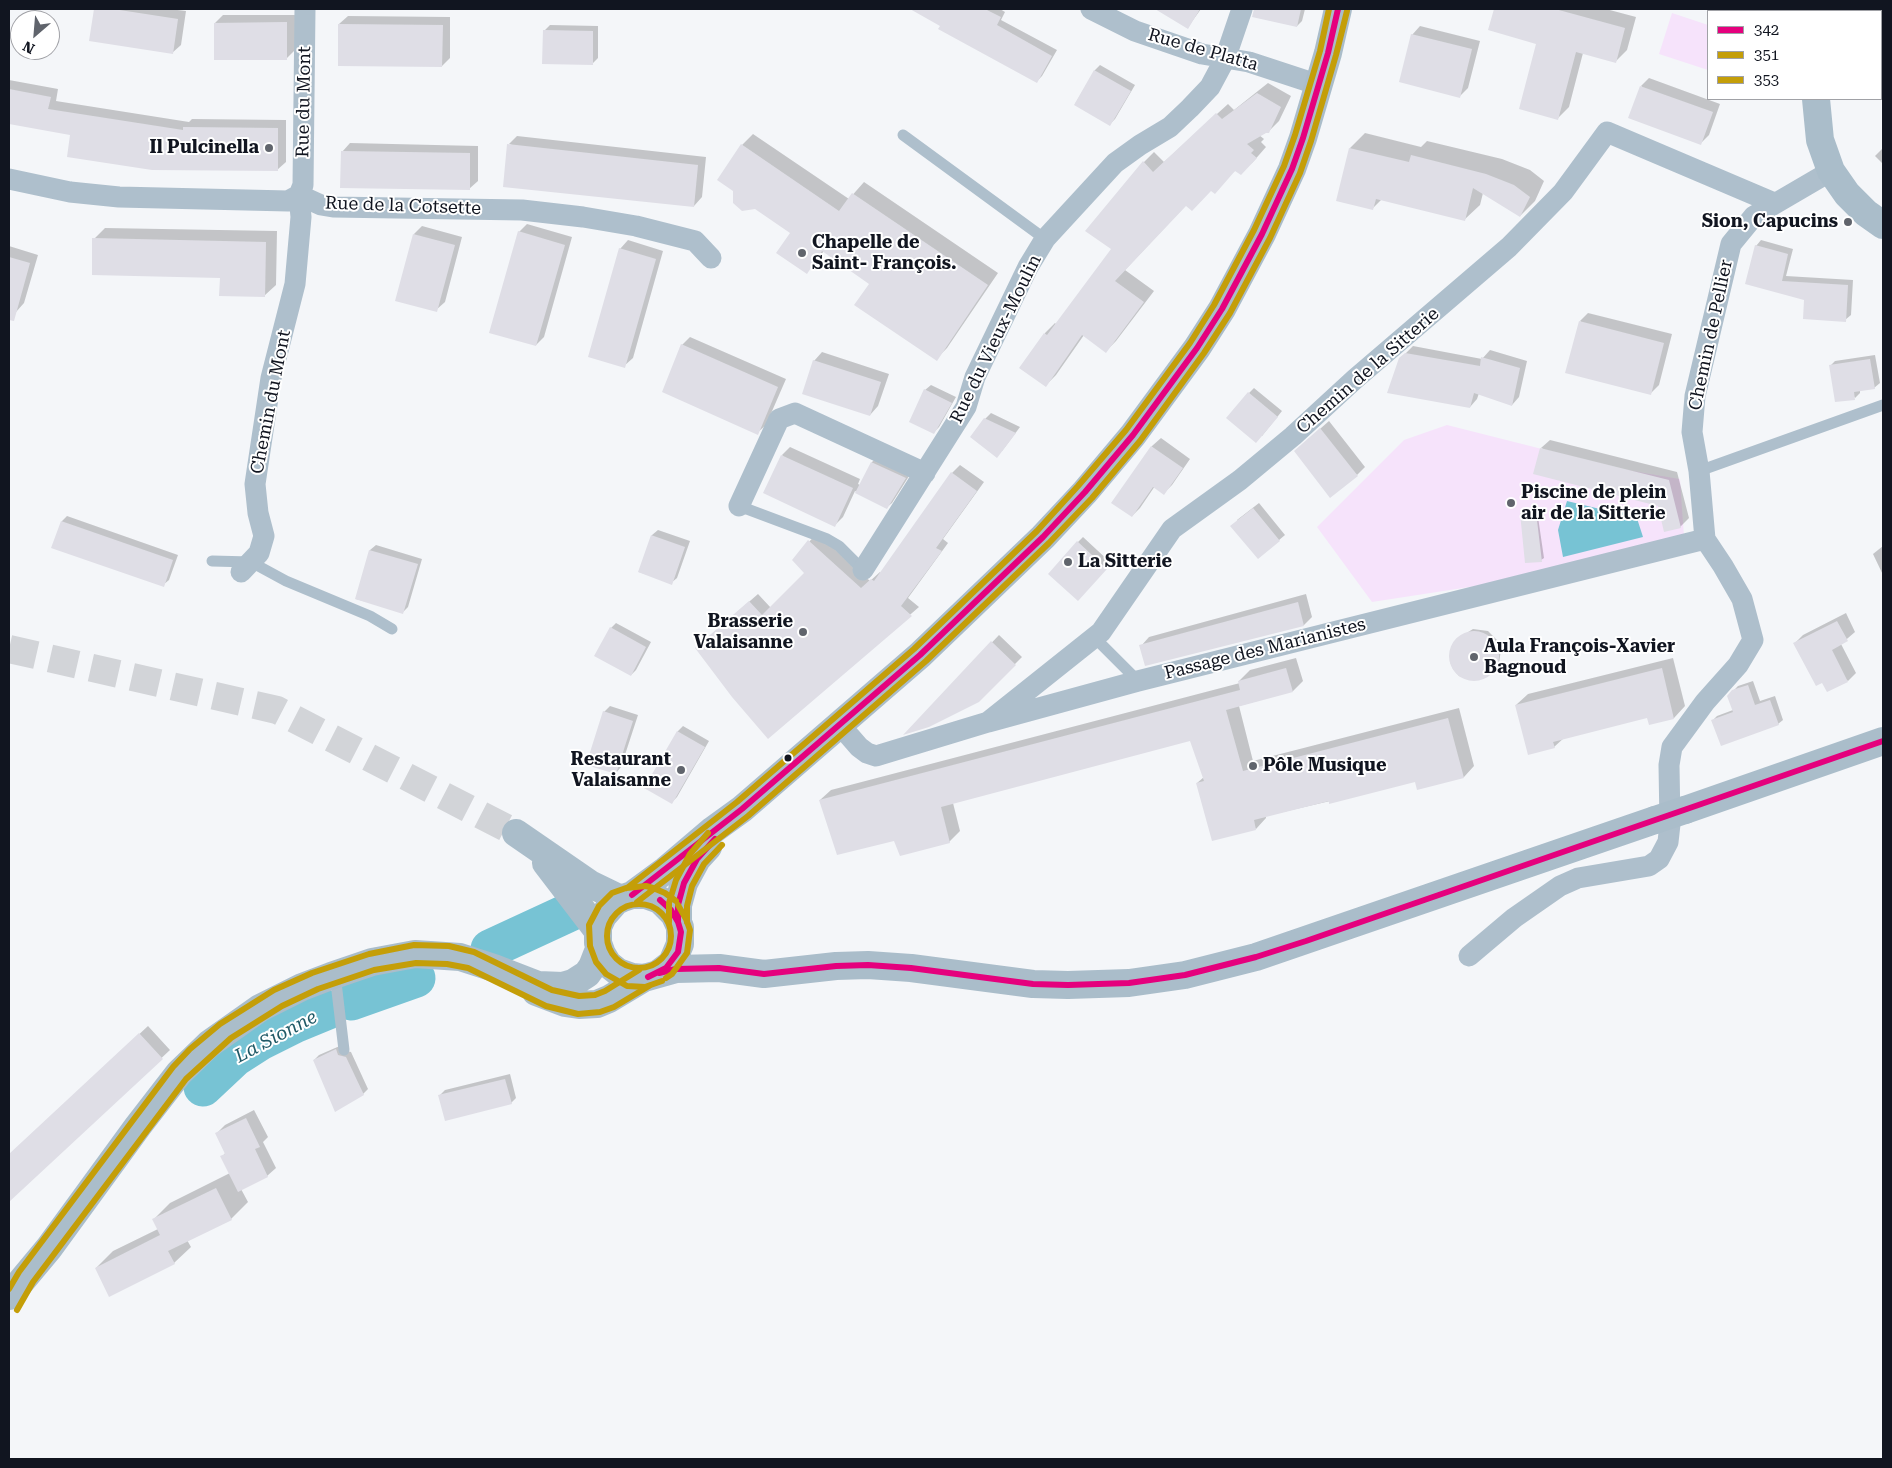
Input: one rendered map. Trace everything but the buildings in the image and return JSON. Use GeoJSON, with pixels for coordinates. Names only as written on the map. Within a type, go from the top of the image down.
{"type":"FeatureCollection","features":[{"type":"Feature","properties":{"kind":"street","name":"Rue du Mont"},"geometry":{"type":"LineString","coordinates":[[299,195],[303,185],[305,9]]}},
{"type":"Feature","properties":{"kind":"street","name":"Rue de Platta"},"geometry":{"type":"LineString","coordinates":[[1091,9],[1135,31],[1202,54],[1249,62],[1319,85]]}},
{"type":"Feature","properties":{"kind":"street","name":"Rue du Vieux-Moulin"},"geometry":{"type":"LineString","coordinates":[[863,570],[966,407],[975,377],[1028,267],[1045,239],[1115,163],[1170,127],[1210,87],[1225,59],[1242,9]]}},
{"type":"Feature","properties":{"kind":"street"},"geometry":{"type":"LineString","coordinates":[[9,1306],[17,1287],[148,1113],[186,1066],[226,1031],[260,1008],[302,987],[372,962],[415,954],[460,957],[538,985],[563,986],[573,984],[587,974],[592,967],[599,940],[600,923],[605,912],[659,876],[713,830],[742,809],[920,655],[1043,537],[1085,492],[1166,392],[1222,310],[1262,234],[1292,169],[1319,85],[1338,9]]}},
{"type":"Feature","properties":{"kind":"street"},"geometry":{"type":"LineString","coordinates":[[1816,100],[1820,140],[1831,171],[1847,194],[1866,213],[1883,225]]}},
{"type":"Feature","properties":{"kind":"street","name":"Chemin de la Sitterie"},"geometry":{"type":"LineString","coordinates":[[988,722],[1101,632],[1172,529],[1240,480],[1293,436],[1509,247],[1563,192],[1607,132],[1774,203]]}},
{"type":"Feature","properties":{"kind":"street","name":"Chemin de Pellier"},"geometry":{"type":"LineString","coordinates":[[1704,539],[1699,471],[1692,432],[1695,396],[1731,244],[1754,216],[1831,171]]}},
{"type":"Feature","properties":{"kind":"street"},"geometry":{"type":"LineString","coordinates":[[9,179],[70,192],[119,197],[288,202],[299,195]]}},
{"type":"Feature","properties":{"kind":"street","name":"Rue de la Cotsette"},"geometry":{"type":"LineString","coordinates":[[299,195],[321,205],[333,207],[522,210],[584,217],[636,226],[695,241],[711,258]]}},
{"type":"Feature","properties":{"kind":"street","name":"Chemin du Mont"},"geometry":{"type":"LineString","coordinates":[[246,567],[259,553],[264,536],[258,513],[255,484],[271,378],[295,284],[301,216],[299,195]]}},
{"type":"Feature","properties":{"kind":"street"},"geometry":{"type":"LineString","coordinates":[[740,506],[779,419],[795,413],[925,473]]}},
{"type":"Feature","properties":{"kind":"street"},"geometry":{"type":"LineString","coordinates":[[1469,956],[1514,918],[1560,886],[1578,878],[1649,866],[1659,859],[1668,842],[1672,747],[1705,702],[1738,666],[1753,640],[1742,599],[1724,566],[1704,539]]}},
{"type":"Feature","properties":{"kind":"street","name":"Passage des Marianistes"},"geometry":{"type":"LineString","coordinates":[[839,724],[859,747],[867,753],[876,756],[988,722],[1138,681],[1704,539]]}},
{"type":"Feature","properties":{"kind":"street"},"geometry":{"type":"LineString","coordinates":[[719,968],[700,954],[680,927],[671,910],[660,900],[646,895],[626,897],[590,884],[524,838],[599,940],[608,964],[618,972],[628,976],[652,975],[676,969],[719,968],[764,974],[836,966],[868,965],[911,968],[1033,984],[1129,983],[1158,980],[1216,969],[1256,958],[1883,741]]}},
{"type":"Feature","properties":{"kind":"street"},"geometry":{"type":"LineString","coordinates":[[481,963],[549,998],[579,1005],[597,1004],[610,999],[652,975],[672,962],[676,955],[680,944],[680,895],[691,870],[697,859],[742,809]]}},
{"type":"Feature","properties":{"kind":"lane"},"geometry":{"type":"LineString","coordinates":[[903,135],[1045,239]]}},
{"type":"Feature","properties":{"kind":"lane"},"geometry":{"type":"LineString","coordinates":[[1699,471],[1883,405]]}},
{"type":"Feature","properties":{"kind":"lane"},"geometry":{"type":"LineString","coordinates":[[740,506],[827,539],[839,546],[863,570]]}},
{"type":"Feature","properties":{"kind":"lane"},"geometry":{"type":"LineString","coordinates":[[212,560],[246,567],[286,581],[370,616],[392,629]]}},
{"type":"Feature","properties":{"kind":"lane"},"geometry":{"type":"LineString","coordinates":[[1094,637],[1138,681]]}},
{"type":"Feature","properties":{"kind":"lane"},"geometry":{"type":"LineString","coordinates":[[335,974],[344,1050]]}},
{"type":"Feature","properties":{"kind":"shaded area"},"geometry":{"type":"Polygon","coordinates":[[[1672,13],[1707,25],[1707,70],[1659,54],[1672,13]]]}},
{"type":"Feature","properties":{"kind":"shaded area","name":"Piscine de plein air de la Sitterie"},"geometry":{"type":"Polygon","coordinates":[[[1447,425],[1621,469],[1680,479],[1684,537],[1528,578],[1372,602],[1317,527],[1404,440],[1447,425]]]}},
{"type":"Feature","properties":{"kind":"water"},"geometry":{"type":"Polygon","coordinates":[[[1567,501],[1600,509],[1603,518],[1634,509],[1643,537],[1563,557],[1558,530],[1567,501]]]}},
{"type":"Feature","properties":{"kind":"waterway","name":"La Sionne"},"geometry":{"type":"LineString","coordinates":[[490,949],[570,912]]}},
{"type":"Feature","properties":{"kind":"waterway","name":"La Sionne"},"geometry":{"type":"LineString","coordinates":[[351,1001],[416,978]]}},
{"type":"Feature","properties":{"kind":"waterway","name":"La Sionne"},"geometry":{"type":"LineString","coordinates":[[203,1087],[235,1057],[260,1041],[328,1010]]}},
{"type":"Feature","properties":{"kind":"tunnel"},"geometry":{"type":"LineString","coordinates":[[9,649],[277,710],[516,833]]}},
{"type":"Feature","properties":{"kind":"transit line","name":"353"},"geometry":{"type":"LineString","coordinates":[[627,888],[737,802],[914,649],[1037,531],[1126,430],[1190,343],[1214,305],[1254,230],[1284,166],[1295,135],[1320,51],[1329,9]]}},
{"type":"Feature","properties":{"kind":"transit line","name":"342"},"geometry":{"type":"LineString","coordinates":[[632,895],[742,809],[920,655],[1043,537],[1085,492],[1133,435],[1197,348],[1222,309],[1262,234],[1292,169],[1303,138],[1328,53],[1338,9]]}},
{"type":"Feature","properties":{"kind":"transit line","name":"351"},"geometry":{"type":"LineString","coordinates":[[637,902],[748,816],[926,661],[1049,543],[1092,498],[1140,441],[1204,353],[1230,313],[1270,238],[1300,173],[1311,141],[1347,11]]}},
{"type":"Feature","properties":{"kind":"transit line","name":"342"},"geometry":{"type":"LineString","coordinates":[[659,973],[676,969],[719,968],[764,974],[836,966],[868,965],[911,968],[1033,984],[1068,985],[1129,983],[1185,975],[1256,957],[1306,941],[1883,741]]}},
{"type":"Feature","properties":{"kind":"transit line","name":"353"},"geometry":{"type":"LineString","coordinates":[[669,922],[669,903],[676,880],[690,854],[708,833]]}},
{"type":"Feature","properties":{"kind":"transit line","name":"342"},"geometry":{"type":"LineString","coordinates":[[678,922],[678,905],[684,883],[697,859],[715,839]]}},
{"type":"Feature","properties":{"kind":"transit line","name":"351"},"geometry":{"type":"LineString","coordinates":[[687,922],[687,906],[692,886],[704,864],[722,845]]}},
{"type":"Feature","properties":{"kind":"transit line","name":"353"},"geometry":{"type":"LineString","coordinates":[[662,981],[645,987],[627,986],[606,974],[596,962],[590,946],[589,925],[599,906],[612,893],[626,888],[646,886],[665,893],[676,901]]}},
{"type":"Feature","properties":{"kind":"transit line","name":"342"},"geometry":{"type":"LineString","coordinates":[[648,977],[666,968],[678,952],[681,932],[678,922],[671,910],[660,900]]}},
{"type":"Feature","properties":{"kind":"transit line","name":"351"},"geometry":{"type":"LineString","coordinates":[[633,904],[645,904],[662,913],[669,924],[671,936],[669,948],[662,959],[645,968],[633,968],[621,963],[612,954],[607,942],[607,930],[612,918],[621,909],[633,904]]}},
{"type":"Feature","properties":{"kind":"transit line","name":"353"},"geometry":{"type":"LineString","coordinates":[[666,978],[672,974],[687,953],[690,930],[678,905]]}},
{"type":"Feature","properties":{"kind":"transit line","name":"353"},"geometry":{"type":"LineString","coordinates":[[9,1289],[19,1272],[173,1067],[190,1049],[220,1024],[274,990],[312,973],[369,954],[414,945],[449,946],[474,952],[552,990],[579,996],[595,995],[605,991],[639,970]]}},
{"type":"Feature","properties":{"kind":"transit line","name":"351"},"geometry":{"type":"LineString","coordinates":[[17,1310],[33,1282],[186,1079],[231,1038],[282,1006],[318,989],[374,970],[416,963],[447,964],[468,968],[546,1006],[578,1014],[600,1012],[614,1007],[649,986]]}},
{"type":"Feature","properties":{"kind":"place","name":"Il Pulcinella"},"geometry":{"type":"Point","coordinates":[269,148]}},
{"type":"Feature","properties":{"kind":"place","name":"Sion, Capucins"},"geometry":{"type":"Point","coordinates":[1848,222]}},
{"type":"Feature","properties":{"kind":"place","name":"Chapelle de Saint- François."},"geometry":{"type":"Point","coordinates":[802,253]}},
{"type":"Feature","properties":{"kind":"place","name":"Piscine de plein air de la Sitterie"},"geometry":{"type":"Point","coordinates":[1511,503]}},
{"type":"Feature","properties":{"kind":"place","name":"La Sitterie"},"geometry":{"type":"Point","coordinates":[1068,562]}},
{"type":"Feature","properties":{"kind":"place","name":"Brasserie Valaisanne"},"geometry":{"type":"Point","coordinates":[803,632]}},
{"type":"Feature","properties":{"kind":"place","name":"Aula François-Xavier Bagnoud"},"geometry":{"type":"Point","coordinates":[1474,657]}},
{"type":"Feature","properties":{"kind":"place","name":"Pôle Musique"},"geometry":{"type":"Point","coordinates":[1253,766]}},
{"type":"Feature","properties":{"kind":"place","name":"Restaurant Valaisanne"},"geometry":{"type":"Point","coordinates":[681,770]}}]}
